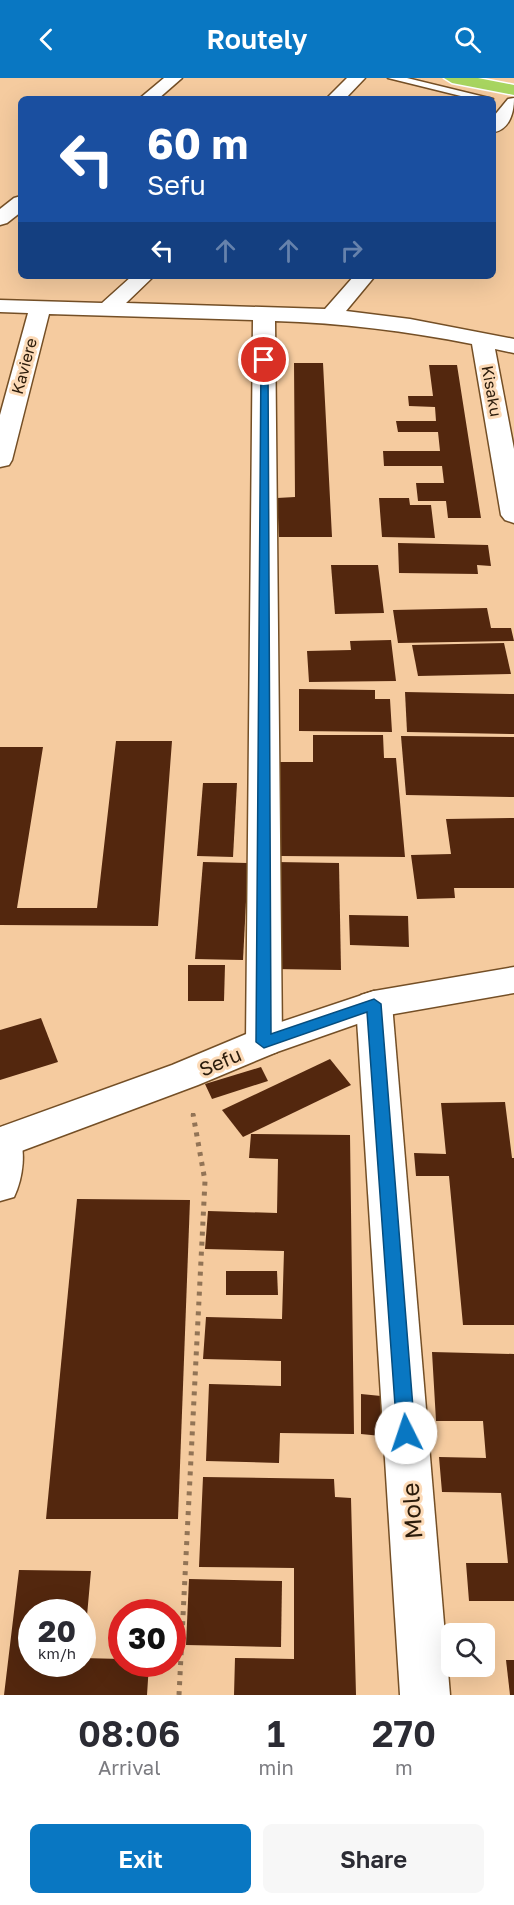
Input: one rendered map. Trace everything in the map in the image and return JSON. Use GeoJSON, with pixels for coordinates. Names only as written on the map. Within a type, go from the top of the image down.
{"type":"FeatureCollection","features":[{"type":"Feature","properties":{"kind":"highway"},"geometry":{"type":"LineString","coordinates":[[453,78],[514,101]]}},
{"type":"Feature","properties":{"kind":"street"},"geometry":{"type":"LineString","coordinates":[[152,96],[174,78]]}},
{"type":"Feature","properties":{"kind":"street"},"geometry":{"type":"LineString","coordinates":[[337,96],[357,78]]}},
{"type":"Feature","properties":{"kind":"street"},"geometry":{"type":"LineString","coordinates":[[496,124],[514,101]]}},
{"type":"Feature","properties":{"kind":"street"},"geometry":{"type":"LineString","coordinates":[[0,219],[18,204]]}},
{"type":"Feature","properties":{"kind":"street"},"geometry":{"type":"LineString","coordinates":[[109,308],[141,279]]}},
{"type":"Feature","properties":{"kind":"street"},"geometry":{"type":"LineString","coordinates":[[331,316],[362,279]]}},
{"type":"Feature","properties":{"kind":"street"},"geometry":{"type":"LineString","coordinates":[[0,306],[331,316],[410,325],[514,346]]}},
{"type":"Feature","properties":{"kind":"street","name":"Kaviere"},"geometry":{"type":"LineString","coordinates":[[0,460],[40,307]]}},
{"type":"Feature","properties":{"kind":"street"},"geometry":{"type":"LineString","coordinates":[[264,313],[264,1042]]}},
{"type":"Feature","properties":{"kind":"street","name":"Kisaku"},"geometry":{"type":"LineString","coordinates":[[482,339],[514,515]]}},
{"type":"Feature","properties":{"kind":"street","name":"Sefu"},"geometry":{"type":"LineString","coordinates":[[2,1142],[185,1075],[264,1042],[374,1004],[514,980]]}},
{"type":"Feature","properties":{"kind":"street","name":"Mole"},"geometry":{"type":"LineString","coordinates":[[374,1004],[425,1695]]}},
{"type":"Feature","properties":{"kind":"street"},"geometry":{"type":"LineString","coordinates":[[0,1185],[2,1142]]}},
{"type":"Feature","properties":{"kind":"lane"},"geometry":{"type":"LineString","coordinates":[[393,78],[474,96]]}},
{"type":"Feature","properties":{"kind":"lane"},"geometry":{"type":"LineString","coordinates":[[496,100],[514,101]]}},
{"type":"Feature","properties":{"kind":"path"},"geometry":{"type":"LineString","coordinates":[[179,1695],[206,1181],[185,1075]]}},
{"type":"Feature","properties":{"kind":"building"},"geometry":{"type":"Polygon","coordinates":[[[294,363],[323,363],[332,537],[279,537],[277,498],[295,497],[294,363]]]}},
{"type":"Feature","properties":{"kind":"building"},"geometry":{"type":"Polygon","coordinates":[[[429,365],[457,365],[481,518],[448,518],[446,501],[418,501],[416,483],[444,483],[442,466],[384,466],[383,451],[440,451],[438,432],[398,432],[396,421],[436,421],[435,407],[409,406],[408,396],[433,396],[429,365]]]}},
{"type":"Feature","properties":{"kind":"building"},"geometry":{"type":"Polygon","coordinates":[[[379,498],[409,498],[410,505],[431,505],[435,538],[382,537],[379,498]]]}},
{"type":"Feature","properties":{"kind":"building"},"geometry":{"type":"Polygon","coordinates":[[[398,543],[488,545],[491,566],[477,565],[478,574],[399,573],[398,543]]]}},
{"type":"Feature","properties":{"kind":"building"},"geometry":{"type":"Polygon","coordinates":[[[331,565],[378,565],[384,613],[335,614],[331,565]]]}},
{"type":"Feature","properties":{"kind":"building"},"geometry":{"type":"Polygon","coordinates":[[[487,608],[491,628],[511,628],[514,641],[398,643],[393,610],[487,608]]]}},
{"type":"Feature","properties":{"kind":"building"},"geometry":{"type":"Polygon","coordinates":[[[391,640],[396,681],[309,682],[307,651],[351,650],[350,641],[391,640]]]}},
{"type":"Feature","properties":{"kind":"building"},"geometry":{"type":"Polygon","coordinates":[[[504,643],[511,674],[418,676],[412,645],[504,643]]]}},
{"type":"Feature","properties":{"kind":"building"},"geometry":{"type":"Polygon","coordinates":[[[299,689],[375,690],[375,699],[390,699],[392,732],[299,731],[299,689]]]}},
{"type":"Feature","properties":{"kind":"building"},"geometry":{"type":"Polygon","coordinates":[[[405,692],[514,694],[514,734],[407,732],[405,692]]]}},
{"type":"Feature","properties":{"kind":"building"},"geometry":{"type":"Polygon","coordinates":[[[313,735],[383,735],[384,758],[396,758],[405,857],[281,856],[280,762],[313,762],[313,735]]]}},
{"type":"Feature","properties":{"kind":"building"},"geometry":{"type":"Polygon","coordinates":[[[401,736],[514,737],[514,797],[406,795],[401,736]]]}},
{"type":"Feature","properties":{"kind":"building"},"geometry":{"type":"Polygon","coordinates":[[[116,741],[172,741],[158,926],[0,925],[0,747],[43,747],[17,908],[97,908],[116,741]]]}},
{"type":"Feature","properties":{"kind":"building"},"geometry":{"type":"Polygon","coordinates":[[[203,783],[237,783],[233,857],[197,856],[203,783]]]}},
{"type":"Feature","properties":{"kind":"building"},"geometry":{"type":"Polygon","coordinates":[[[514,818],[514,888],[454,888],[455,898],[417,899],[411,855],[451,854],[446,819],[514,818]]]}},
{"type":"Feature","properties":{"kind":"building"},"geometry":{"type":"Polygon","coordinates":[[[203,862],[248,863],[243,960],[195,959],[203,862]]]}},
{"type":"Feature","properties":{"kind":"building"},"geometry":{"type":"Polygon","coordinates":[[[276,862],[339,863],[341,970],[274,969],[276,862]]]}},
{"type":"Feature","properties":{"kind":"building"},"geometry":{"type":"Polygon","coordinates":[[[349,915],[408,916],[409,947],[350,945],[349,915]]]}},
{"type":"Feature","properties":{"kind":"building"},"geometry":{"type":"Polygon","coordinates":[[[188,965],[225,965],[224,1001],[188,1001],[188,965]]]}},
{"type":"Feature","properties":{"kind":"building"},"geometry":{"type":"Polygon","coordinates":[[[41,1018],[58,1062],[0,1080],[0,1030],[41,1018]]]}},
{"type":"Feature","properties":{"kind":"building"},"geometry":{"type":"Polygon","coordinates":[[[330,1059],[351,1085],[243,1137],[222,1110],[330,1059]]]}},
{"type":"Feature","properties":{"kind":"building"},"geometry":{"type":"Polygon","coordinates":[[[261,1067],[268,1081],[212,1099],[205,1084],[261,1067]]]}},
{"type":"Feature","properties":{"kind":"building"},"geometry":{"type":"Polygon","coordinates":[[[505,1102],[512,1158],[514,1158],[514,1325],[463,1325],[449,1176],[416,1176],[414,1153],[446,1154],[441,1103],[505,1102]]]}},
{"type":"Feature","properties":{"kind":"building"},"geometry":{"type":"Polygon","coordinates":[[[251,1134],[350,1135],[354,1434],[280,1433],[279,1463],[206,1461],[209,1384],[281,1386],[281,1361],[203,1359],[206,1317],[282,1319],[284,1251],[205,1249],[208,1211],[277,1213],[278,1159],[249,1158],[251,1134]]]}},
{"type":"Feature","properties":{"kind":"building"},"geometry":{"type":"Polygon","coordinates":[[[77,1199],[190,1200],[178,1519],[46,1519],[77,1199]]]}},
{"type":"Feature","properties":{"kind":"building"},"geometry":{"type":"Polygon","coordinates":[[[226,1271],[277,1271],[278,1295],[226,1295],[226,1271]]]}},
{"type":"Feature","properties":{"kind":"building"},"geometry":{"type":"Polygon","coordinates":[[[432,1352],[514,1354],[514,1601],[469,1601],[466,1563],[508,1563],[501,1493],[442,1492],[439,1457],[486,1458],[483,1421],[436,1421],[432,1352]]]}},
{"type":"Feature","properties":{"kind":"building"},"geometry":{"type":"Polygon","coordinates":[[[361,1394],[381,1396],[381,1436],[361,1434],[361,1394]]]}},
{"type":"Feature","properties":{"kind":"building"},"geometry":{"type":"Polygon","coordinates":[[[203,1477],[334,1479],[335,1497],[351,1498],[356,1695],[234,1695],[235,1658],[294,1659],[294,1568],[199,1567],[203,1477]]]}},
{"type":"Feature","properties":{"kind":"building"},"geometry":{"type":"Polygon","coordinates":[[[19,1570],[91,1571],[88,1599],[18,1599],[18,1677],[96,1677],[96,1658],[108,1659],[108,1677],[148,1677],[147,1695],[4,1695],[19,1570]]]}},
{"type":"Feature","properties":{"kind":"building"},"geometry":{"type":"Polygon","coordinates":[[[189,1579],[282,1581],[281,1647],[186,1645],[189,1579]]]}},
{"type":"Feature","properties":{"kind":"building"},"geometry":{"type":"Polygon","coordinates":[[[506,1660],[514,1660],[514,1695],[510,1695],[506,1660]]]}},
{"type":"Feature","properties":{"kind":"route"},"geometry":{"type":"LineString","coordinates":[[264,360],[264,1042],[374,1004],[406,1433]]}}]}
